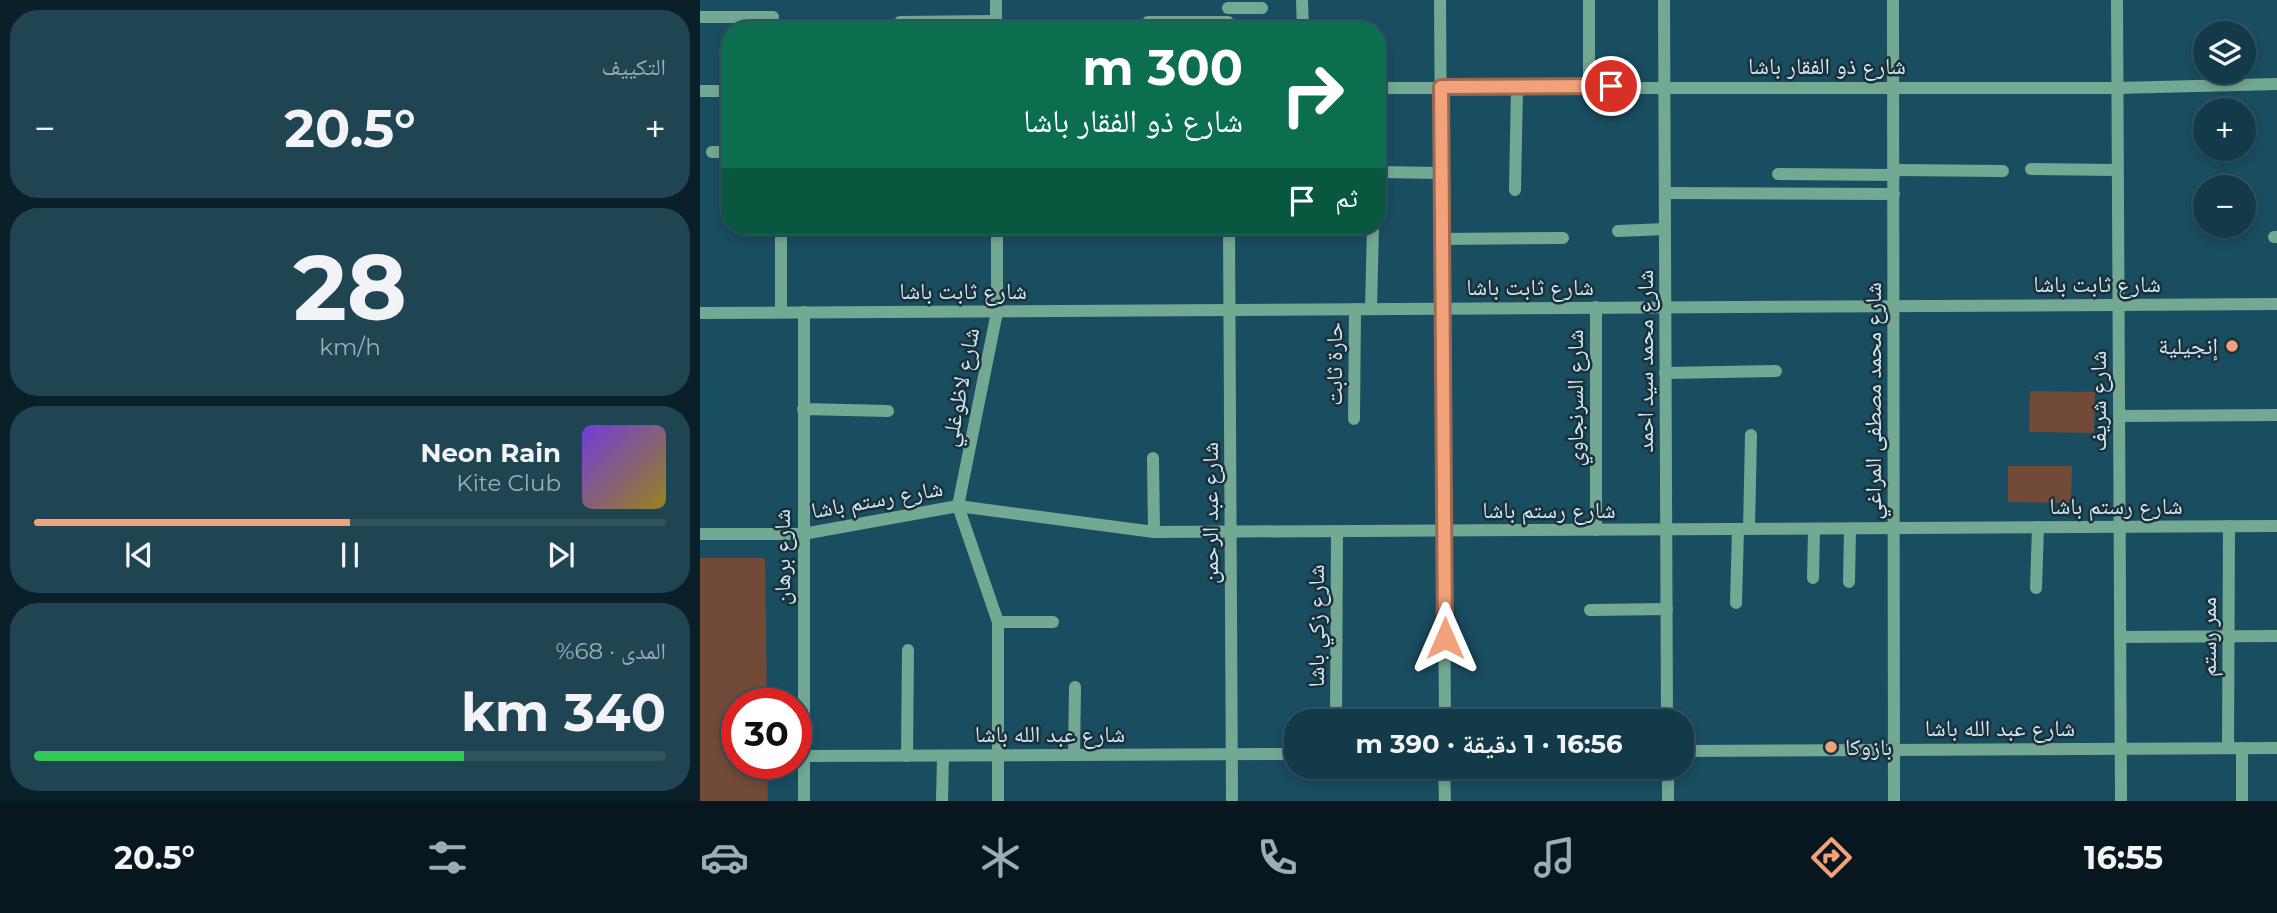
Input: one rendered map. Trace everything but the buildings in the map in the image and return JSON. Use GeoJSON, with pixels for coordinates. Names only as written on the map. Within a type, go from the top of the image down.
{"type":"FeatureCollection","features":[{"type":"Feature","properties":{"kind":"street"},"geometry":{"type":"LineString","coordinates":[[996,0],[996,21]]}},
{"type":"Feature","properties":{"kind":"street"},"geometry":{"type":"LineString","coordinates":[[1302,0],[1303,21]]}},
{"type":"Feature","properties":{"kind":"street"},"geometry":{"type":"LineString","coordinates":[[1440,0],[1445,709]]}},
{"type":"Feature","properties":{"kind":"street"},"geometry":{"type":"LineString","coordinates":[[1589,0],[1589,86]]}},
{"type":"Feature","properties":{"kind":"street","name":"شارع محمد سيد احمد"},"geometry":{"type":"LineString","coordinates":[[1664,0],[1667,709]]}},
{"type":"Feature","properties":{"kind":"street","name":"شارع محمد مصطفى المراغي"},"geometry":{"type":"LineString","coordinates":[[1893,0],[1894,801]]}},
{"type":"Feature","properties":{"kind":"street","name":"شارع شريف"},"geometry":{"type":"LineString","coordinates":[[2117,0],[2121,801]]}},
{"type":"Feature","properties":{"kind":"street"},"geometry":{"type":"LineString","coordinates":[[1228,4],[1262,8]]}},
{"type":"Feature","properties":{"kind":"street"},"geometry":{"type":"LineString","coordinates":[[700,17],[773,17]]}},
{"type":"Feature","properties":{"kind":"street","name":"شارع ذو الفقار باشا"},"geometry":{"type":"LineString","coordinates":[[1386,88],[2117,88],[2277,84]]}},
{"type":"Feature","properties":{"kind":"street"},"geometry":{"type":"LineString","coordinates":[[1515,190],[1517,87]]}},
{"type":"Feature","properties":{"kind":"street"},"geometry":{"type":"LineString","coordinates":[[700,91],[721,91]]}},
{"type":"Feature","properties":{"kind":"street"},"geometry":{"type":"LineString","coordinates":[[712,152],[721,152]]}},
{"type":"Feature","properties":{"kind":"street"},"geometry":{"type":"LineString","coordinates":[[2031,169],[2117,170]]}},
{"type":"Feature","properties":{"kind":"street"},"geometry":{"type":"LineString","coordinates":[[1778,174],[2003,171]]}},
{"type":"Feature","properties":{"kind":"street"},"geometry":{"type":"LineString","coordinates":[[1386,172],[1441,173]]}},
{"type":"Feature","properties":{"kind":"street"},"geometry":{"type":"LineString","coordinates":[[1665,193],[1894,194]]}},
{"type":"Feature","properties":{"kind":"street"},"geometry":{"type":"LineString","coordinates":[[1618,231],[1665,229]]}},
{"type":"Feature","properties":{"kind":"street"},"geometry":{"type":"LineString","coordinates":[[781,235],[781,312]]}},
{"type":"Feature","properties":{"kind":"street","name":"شارع لاظوغلي"},"geometry":{"type":"LineString","coordinates":[[958,506],[997,312],[997,235]]}},
{"type":"Feature","properties":{"kind":"street","name":"شارع عبد الرحمن"},"geometry":{"type":"LineString","coordinates":[[1229,235],[1232,801]]}},
{"type":"Feature","properties":{"kind":"street"},"geometry":{"type":"LineString","coordinates":[[1371,309],[1373,235]]}},
{"type":"Feature","properties":{"kind":"street"},"geometry":{"type":"LineString","coordinates":[[1441,239],[1563,238]]}},
{"type":"Feature","properties":{"kind":"street","name":"شارع ثابت باشا"},"geometry":{"type":"LineString","coordinates":[[700,313],[2277,304]]}},
{"type":"Feature","properties":{"kind":"street","name":"شارع السرنجاوي"},"geometry":{"type":"LineString","coordinates":[[1596,307],[1596,530]]}},
{"type":"Feature","properties":{"kind":"street","name":"حارة ثابت"},"geometry":{"type":"LineString","coordinates":[[1354,419],[1355,309]]}},
{"type":"Feature","properties":{"kind":"street","name":"شارع برهان"},"geometry":{"type":"LineString","coordinates":[[804,312],[804,688]]}},
{"type":"Feature","properties":{"kind":"street"},"geometry":{"type":"LineString","coordinates":[[1665,373],[1776,371]]}},
{"type":"Feature","properties":{"kind":"street"},"geometry":{"type":"LineString","coordinates":[[803,409],[888,411]]}},
{"type":"Feature","properties":{"kind":"street"},"geometry":{"type":"LineString","coordinates":[[2120,416],[2277,415]]}},
{"type":"Feature","properties":{"kind":"street"},"geometry":{"type":"LineString","coordinates":[[1736,603],[1751,435]]}},
{"type":"Feature","properties":{"kind":"street"},"geometry":{"type":"LineString","coordinates":[[1153,458],[1154,532]]}},
{"type":"Feature","properties":{"kind":"street"},"geometry":{"type":"LineString","coordinates":[[958,506],[998,622],[998,801]]}},
{"type":"Feature","properties":{"kind":"street","name":"شارع رستم باشا"},"geometry":{"type":"LineString","coordinates":[[700,534],[803,534],[958,506],[1154,532],[2277,526]]}},
{"type":"Feature","properties":{"kind":"street","name":"ممر رستم"},"geometry":{"type":"LineString","coordinates":[[2228,748],[2229,526]]}},
{"type":"Feature","properties":{"kind":"street"},"geometry":{"type":"LineString","coordinates":[[2036,588],[2038,527]]}},
{"type":"Feature","properties":{"kind":"street"},"geometry":{"type":"LineString","coordinates":[[1849,582],[1850,529]]}},
{"type":"Feature","properties":{"kind":"street"},"geometry":{"type":"LineString","coordinates":[[1813,578],[1814,530]]}},
{"type":"Feature","properties":{"kind":"street","name":"شارع زكي باشا"},"geometry":{"type":"LineString","coordinates":[[1336,709],[1337,532]]}},
{"type":"Feature","properties":{"kind":"street"},"geometry":{"type":"LineString","coordinates":[[1590,610],[1667,609]]}},
{"type":"Feature","properties":{"kind":"street"},"geometry":{"type":"LineString","coordinates":[[998,622],[1053,622]]}},
{"type":"Feature","properties":{"kind":"street"},"geometry":{"type":"LineString","coordinates":[[2120,637],[2277,636]]}},
{"type":"Feature","properties":{"kind":"street"},"geometry":{"type":"LineString","coordinates":[[907,756],[908,650]]}},
{"type":"Feature","properties":{"kind":"street"},"geometry":{"type":"LineString","coordinates":[[1074,755],[1075,687]]}},
{"type":"Feature","properties":{"kind":"street"},"geometry":{"type":"LineString","coordinates":[[2242,748],[2242,801]]}},
{"type":"Feature","properties":{"kind":"street","name":"شارع عبد الله باشا"},"geometry":{"type":"LineString","coordinates":[[1694,751],[2277,748]]}},
{"type":"Feature","properties":{"kind":"street","name":"شارع عبد الله باشا"},"geometry":{"type":"LineString","coordinates":[[812,756],[1284,754]]}},
{"type":"Feature","properties":{"kind":"street"},"geometry":{"type":"LineString","coordinates":[[942,801],[943,756]]}},
{"type":"Feature","properties":{"kind":"street","name":"شارع برهان"},"geometry":{"type":"LineString","coordinates":[[804,779],[804,801]]}},
{"type":"Feature","properties":{"kind":"street"},"geometry":{"type":"LineString","coordinates":[[1444,779],[1445,801]]}},
{"type":"Feature","properties":{"kind":"street"},"geometry":{"type":"LineString","coordinates":[[1668,779],[1668,801]]}},
{"type":"Feature","properties":{"kind":"shaded area"},"geometry":{"type":"Polygon","coordinates":[[[2030,391],[2095,392],[2094,433],[2029,432],[2030,391]]]}},
{"type":"Feature","properties":{"kind":"shaded area"},"geometry":{"type":"Polygon","coordinates":[[[2008,466],[2072,466],[2071,503],[2008,502],[2008,466]]]}},
{"type":"Feature","properties":{"kind":"shaded area"},"geometry":{"type":"Polygon","coordinates":[[[700,558],[765,558],[767,688],[721,688],[721,779],[767,779],[768,801],[700,801],[700,558]]]}},
{"type":"Feature","properties":{"kind":"place","name":"إنجيلية"},"geometry":{"type":"Point","coordinates":[2232,346]}},
{"type":"Feature","properties":{"kind":"place","name":"بازوكا"},"geometry":{"type":"Point","coordinates":[1831,747]}},
{"type":"Feature","properties":{"kind":"route"},"geometry":{"type":"LineString","coordinates":[[1445,638],[1441,87],[1611,86]]}}]}
